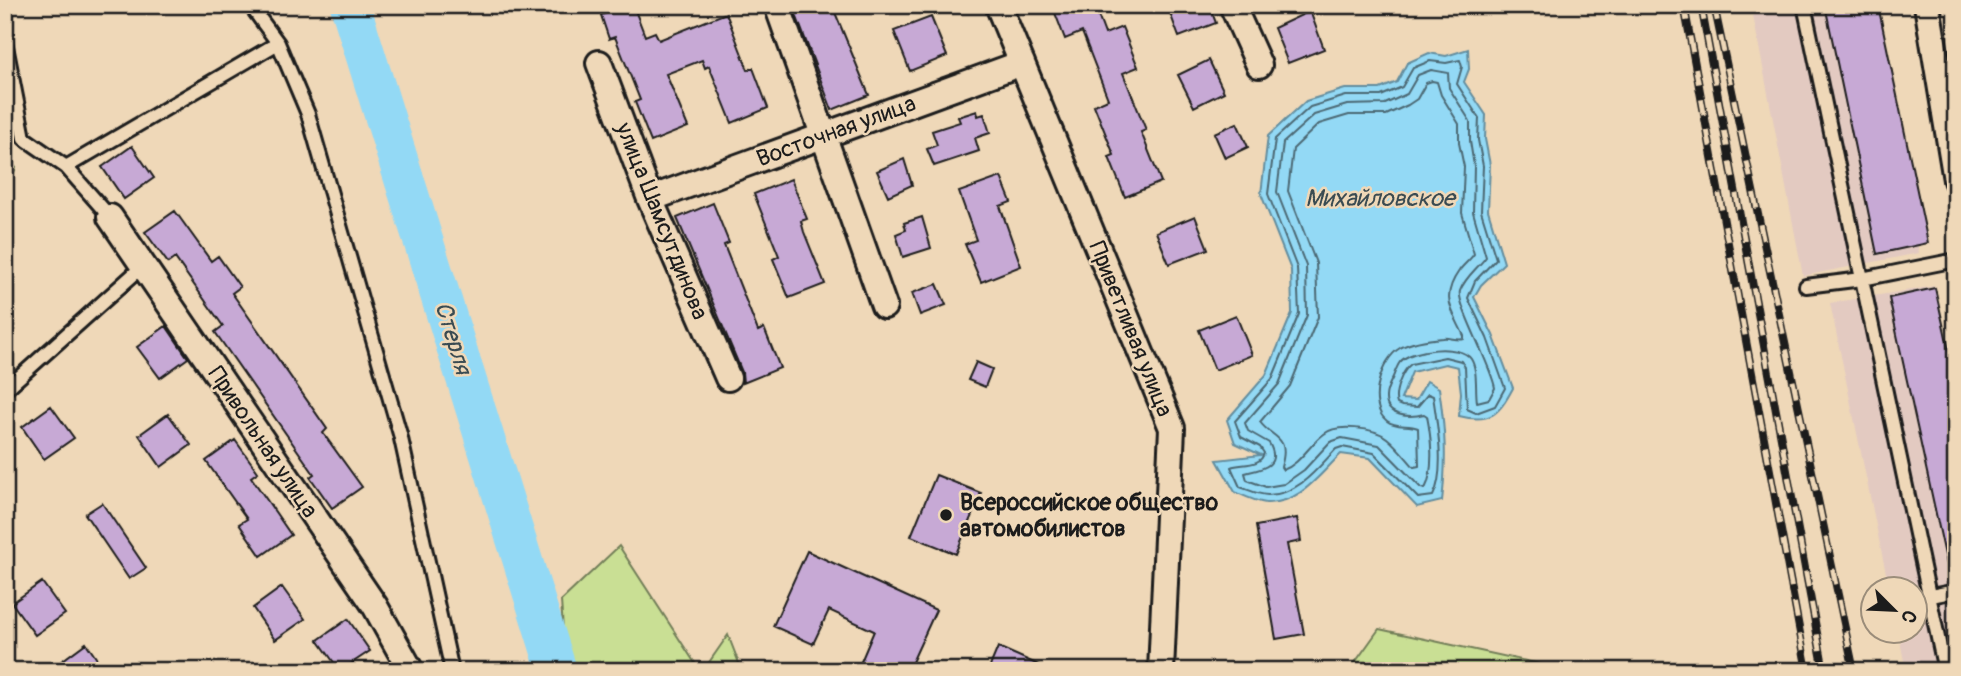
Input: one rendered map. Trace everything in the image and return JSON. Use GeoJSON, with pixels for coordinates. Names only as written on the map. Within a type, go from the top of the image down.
{"type":"FeatureCollection","features":[{"type":"Feature","properties":{"kind":"street"},"geometry":{"type":"LineString","coordinates":[[777,5],[884,306]]}},
{"type":"Feature","properties":{"kind":"street","name":"Приветливая улица"},"geometry":{"type":"LineString","coordinates":[[998,5],[1172,428],[1161,671]]}},
{"type":"Feature","properties":{"kind":"street"},"geometry":{"type":"LineString","coordinates":[[1233,5],[1259,65]]}},
{"type":"Feature","properties":{"kind":"street"},"geometry":{"type":"LineString","coordinates":[[1927,5],[1956,180]]}},
{"type":"Feature","properties":{"kind":"street","name":"улица Шамсутдинова"},"geometry":{"type":"LineString","coordinates":[[599,63],[650,199],[728,378]]}},
{"type":"Feature","properties":{"kind":"street","name":"Восточная улица"},"geometry":{"type":"LineString","coordinates":[[650,199],[1022,63]]}},
{"type":"Feature","properties":{"kind":"street","name":"Привольная улица"},"geometry":{"type":"LineString","coordinates":[[110,217],[375,606],[411,671]]}},
{"type":"Feature","properties":{"kind":"lane"},"geometry":{"type":"LineString","coordinates":[[250,5],[278,43],[308,114],[400,434],[452,671]]}},
{"type":"Feature","properties":{"kind":"lane"},"geometry":{"type":"LineString","coordinates":[[1804,5],[1924,574]]}},
{"type":"Feature","properties":{"kind":"lane"},"geometry":{"type":"LineString","coordinates":[[5,41],[24,138],[66,167],[110,217]]}},
{"type":"Feature","properties":{"kind":"lane"},"geometry":{"type":"LineString","coordinates":[[66,167],[278,43]]}},
{"type":"Feature","properties":{"kind":"lane"},"geometry":{"type":"LineString","coordinates":[[1806,286],[1862,279],[1956,260]]}},
{"type":"Feature","properties":{"kind":"lane"},"geometry":{"type":"LineString","coordinates":[[5,390],[143,266]]}},
{"type":"Feature","properties":{"kind":"lane"},"geometry":{"type":"LineString","coordinates":[[1930,597],[1956,591]]}},
{"type":"Feature","properties":{"kind":"lane"},"geometry":{"type":"LineString","coordinates":[[1930,602],[1945,671]]}},
{"type":"Feature","properties":{"kind":"shaded area"},"geometry":{"type":"Polygon","coordinates":[[[1751,5],[1872,5],[1919,253],[1803,276],[1751,5]]]}},
{"type":"Feature","properties":{"kind":"shaded area"},"geometry":{"type":"Polygon","coordinates":[[[1935,286],[1956,392],[1956,671],[1906,671],[1901,644],[1930,644],[1930,574],[1886,574],[1830,303],[1935,286]]]}},
{"type":"Feature","properties":{"kind":"green space"},"geometry":{"type":"Polygon","coordinates":[[[5,155],[16,168],[5,191],[5,155]]]}},
{"type":"Feature","properties":{"kind":"green space"},"geometry":{"type":"Polygon","coordinates":[[[619,546],[700,671],[566,671],[561,601],[619,546]]]}},
{"type":"Feature","properties":{"kind":"green space"},"geometry":{"type":"Polygon","coordinates":[[[1379,629],[1572,671],[1349,671],[1379,629]]]}},
{"type":"Feature","properties":{"kind":"green space"},"geometry":{"type":"Polygon","coordinates":[[[728,635],[742,671],[703,671],[728,635]]]}},
{"type":"Feature","properties":{"kind":"water","name":"Михайловское"},"geometry":{"type":"Polygon","coordinates":[[[1468,49],[1469,69],[1464,82],[1486,115],[1485,139],[1490,165],[1488,210],[1504,263],[1481,285],[1474,297],[1493,335],[1513,388],[1493,415],[1479,419],[1470,418],[1459,416],[1461,393],[1458,367],[1445,364],[1412,372],[1401,399],[1416,400],[1427,381],[1439,388],[1445,444],[1442,501],[1417,507],[1370,458],[1341,454],[1308,487],[1289,499],[1266,503],[1235,492],[1217,460],[1261,455],[1235,443],[1227,420],[1266,375],[1292,313],[1291,270],[1261,194],[1268,136],[1306,101],[1345,89],[1380,89],[1397,82],[1407,63],[1429,53],[1446,56],[1468,49]]]}},
{"type":"Feature","properties":{"kind":"building"},"geometry":{"type":"Polygon","coordinates":[[[633,5],[645,36],[655,32],[659,40],[726,13],[748,70],[753,68],[768,108],[732,123],[709,66],[705,68],[702,60],[666,74],[688,127],[651,142],[635,102],[640,100],[615,37],[609,39],[601,15],[633,5]]]}},
{"type":"Feature","properties":{"kind":"building"},"geometry":{"type":"Polygon","coordinates":[[[813,5],[832,5],[869,95],[832,110],[795,12],[813,5]]]}},
{"type":"Feature","properties":{"kind":"building"},"geometry":{"type":"Polygon","coordinates":[[[1052,5],[1094,5],[1105,34],[1122,27],[1138,67],[1123,73],[1146,130],[1141,132],[1161,182],[1125,197],[1109,157],[1114,155],[1094,105],[1108,99],[1082,32],[1065,39],[1052,5]]]}},
{"type":"Feature","properties":{"kind":"building"},"geometry":{"type":"Polygon","coordinates":[[[1167,5],[1209,5],[1216,23],[1179,37],[1167,5]]]}},
{"type":"Feature","properties":{"kind":"building"},"geometry":{"type":"Polygon","coordinates":[[[1825,5],[1878,5],[1928,243],[1877,254],[1825,5]]]}},
{"type":"Feature","properties":{"kind":"building"},"geometry":{"type":"Polygon","coordinates":[[[1310,11],[1324,49],[1288,63],[1274,28],[1310,11]]]}},
{"type":"Feature","properties":{"kind":"building"},"geometry":{"type":"Polygon","coordinates":[[[931,17],[947,56],[910,71],[894,31],[931,17]]]}},
{"type":"Feature","properties":{"kind":"building"},"geometry":{"type":"Polygon","coordinates":[[[1209,60],[1224,92],[1194,107],[1178,75],[1209,60]]]}},
{"type":"Feature","properties":{"kind":"building"},"geometry":{"type":"Polygon","coordinates":[[[977,111],[978,116],[984,114],[990,133],[975,138],[979,151],[934,166],[927,149],[937,145],[932,131],[960,122],[958,117],[977,111]]]}},
{"type":"Feature","properties":{"kind":"building"},"geometry":{"type":"Polygon","coordinates":[[[1237,123],[1248,147],[1225,158],[1214,133],[1237,123]]]}},
{"type":"Feature","properties":{"kind":"building"},"geometry":{"type":"Polygon","coordinates":[[[132,146],[154,178],[124,199],[102,167],[132,146]]]}},
{"type":"Feature","properties":{"kind":"building"},"geometry":{"type":"Polygon","coordinates":[[[904,159],[912,185],[888,196],[877,171],[904,159]]]}},
{"type":"Feature","properties":{"kind":"building"},"geometry":{"type":"Polygon","coordinates":[[[1001,177],[1011,202],[1000,206],[1021,266],[981,282],[965,244],[976,240],[959,192],[1001,177]]]}},
{"type":"Feature","properties":{"kind":"building"},"geometry":{"type":"Polygon","coordinates":[[[791,179],[807,219],[801,221],[804,232],[825,284],[789,298],[773,259],[779,256],[754,194],[791,179]]]}},
{"type":"Feature","properties":{"kind":"building"},"geometry":{"type":"Polygon","coordinates":[[[713,203],[729,243],[724,245],[758,331],[764,328],[780,368],[743,383],[742,372],[677,218],[713,203]]]}},
{"type":"Feature","properties":{"kind":"building"},"geometry":{"type":"Polygon","coordinates":[[[175,211],[211,261],[218,256],[240,287],[232,293],[327,429],[323,433],[362,487],[332,508],[310,477],[314,474],[215,332],[223,326],[175,258],[168,263],[145,232],[175,211]]]}},
{"type":"Feature","properties":{"kind":"building"},"geometry":{"type":"Polygon","coordinates":[[[1195,216],[1208,249],[1169,264],[1156,232],[1195,216]]]}},
{"type":"Feature","properties":{"kind":"building"},"geometry":{"type":"Polygon","coordinates":[[[922,217],[931,248],[903,257],[896,234],[906,230],[904,223],[922,217]]]}},
{"type":"Feature","properties":{"kind":"building"},"geometry":{"type":"Polygon","coordinates":[[[937,284],[946,305],[920,315],[912,293],[937,284]]]}},
{"type":"Feature","properties":{"kind":"building"},"geometry":{"type":"Polygon","coordinates":[[[1935,288],[1956,382],[1956,568],[1948,569],[1889,298],[1935,288]]]}},
{"type":"Feature","properties":{"kind":"building"},"geometry":{"type":"Polygon","coordinates":[[[1236,315],[1252,355],[1215,370],[1199,330],[1236,315]]]}},
{"type":"Feature","properties":{"kind":"building"},"geometry":{"type":"Polygon","coordinates":[[[166,326],[188,358],[160,378],[137,347],[166,326]]]}},
{"type":"Feature","properties":{"kind":"building"},"geometry":{"type":"Polygon","coordinates":[[[976,362],[992,369],[985,387],[968,380],[976,362]]]}},
{"type":"Feature","properties":{"kind":"building"},"geometry":{"type":"Polygon","coordinates":[[[51,406],[74,438],[44,459],[22,427],[51,406]]]}},
{"type":"Feature","properties":{"kind":"building"},"geometry":{"type":"Polygon","coordinates":[[[168,414],[191,445],[161,467],[139,435],[168,414]]]}},
{"type":"Feature","properties":{"kind":"building"},"geometry":{"type":"Polygon","coordinates":[[[235,440],[258,472],[251,477],[291,535],[261,556],[239,524],[247,519],[206,461],[235,440]]]}},
{"type":"Feature","properties":{"kind":"building","name":"Всероссийское общество автомобилистов"},"geometry":{"type":"Polygon","coordinates":[[[936,475],[981,493],[956,554],[911,536],[936,475]]]}},
{"type":"Feature","properties":{"kind":"building"},"geometry":{"type":"Polygon","coordinates":[[[102,503],[146,568],[129,579],[85,514],[102,503]]]}},
{"type":"Feature","properties":{"kind":"building"},"geometry":{"type":"Polygon","coordinates":[[[1297,518],[1301,541],[1287,544],[1304,634],[1276,639],[1256,526],[1297,518]]]}},
{"type":"Feature","properties":{"kind":"building"},"geometry":{"type":"Polygon","coordinates":[[[807,551],[936,610],[908,671],[857,671],[874,631],[829,610],[813,644],[773,626],[807,551]]]}},
{"type":"Feature","properties":{"kind":"building"},"geometry":{"type":"Polygon","coordinates":[[[42,582],[65,614],[35,635],[12,603],[42,582]]]}},
{"type":"Feature","properties":{"kind":"building"},"geometry":{"type":"Polygon","coordinates":[[[282,587],[305,619],[275,640],[253,608],[282,587]]]}},
{"type":"Feature","properties":{"kind":"building"},"geometry":{"type":"Polygon","coordinates":[[[348,619],[370,651],[340,671],[318,640],[348,619]]]}},
{"type":"Feature","properties":{"kind":"building"},"geometry":{"type":"Polygon","coordinates":[[[86,643],[105,671],[48,671],[86,643]]]}},
{"type":"Feature","properties":{"kind":"building"},"geometry":{"type":"Polygon","coordinates":[[[998,647],[1052,671],[988,671],[998,647]]]}},
{"type":"Feature","properties":{"kind":"waterway","name":"Стерля"},"geometry":{"type":"LineString","coordinates":[[350,5],[557,671]]}},
{"type":"Feature","properties":{"kind":"railway"},"geometry":{"type":"LineString","coordinates":[[1684,5],[1807,671]]}},
{"type":"Feature","properties":{"kind":"railway"},"geometry":{"type":"LineString","coordinates":[[1701,5],[1824,671]]}},
{"type":"Feature","properties":{"kind":"railway"},"geometry":{"type":"LineString","coordinates":[[1714,5],[1854,671]]}},
{"type":"Feature","properties":{"kind":"place","name":"Всероссийское общество автомобилистов"},"geometry":{"type":"Point","coordinates":[946,515]}}]}
